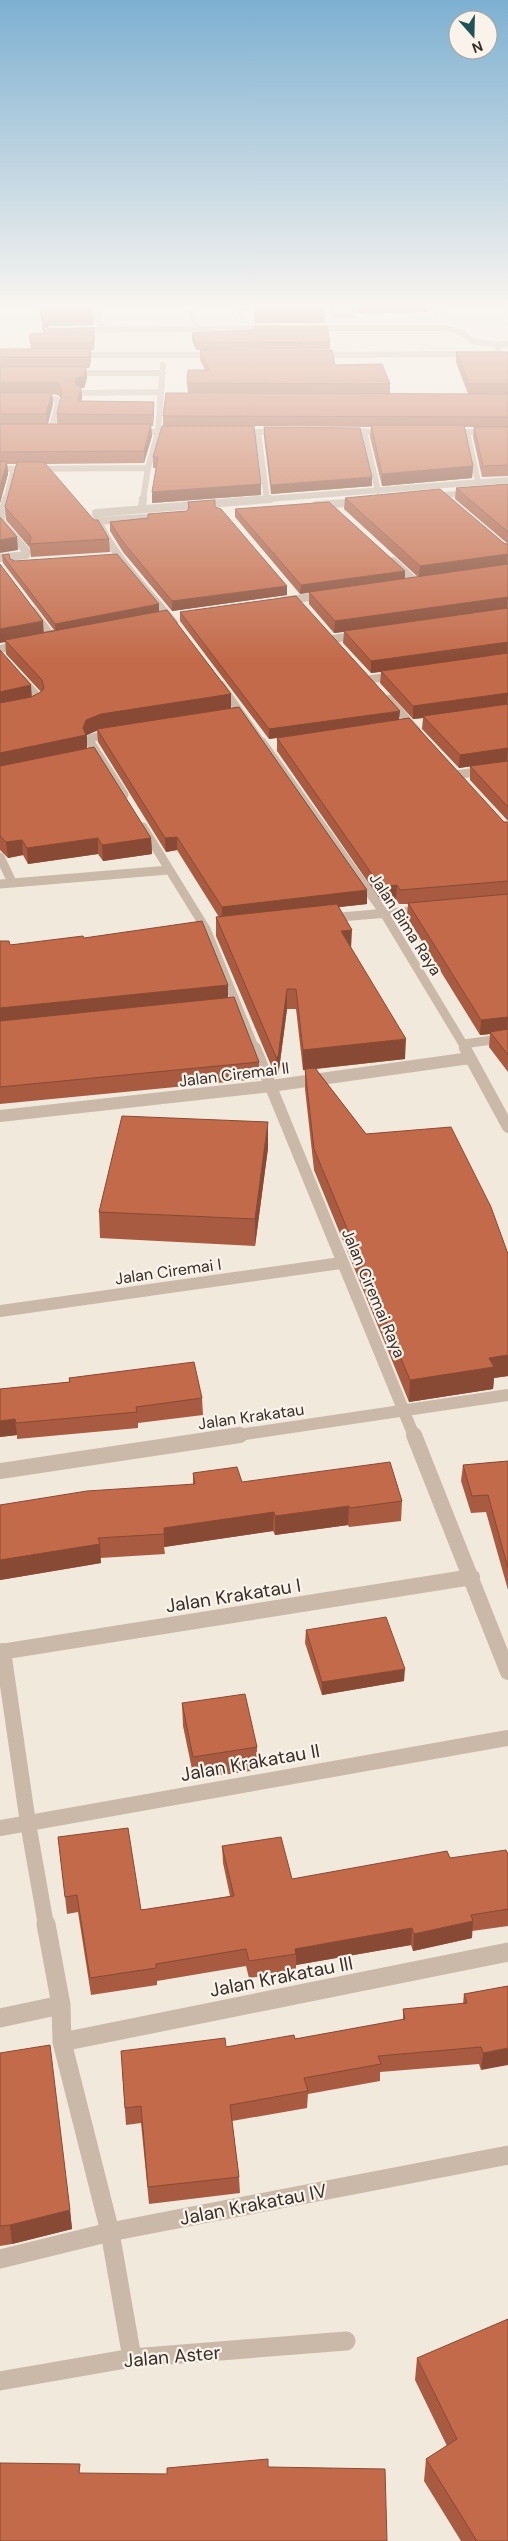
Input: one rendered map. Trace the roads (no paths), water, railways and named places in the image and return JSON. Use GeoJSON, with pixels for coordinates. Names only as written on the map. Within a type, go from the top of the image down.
{"type":"FeatureCollection","features":[{"type":"Feature","properties":{"kind":"street"},"geometry":{"type":"LineString","coordinates":[[50,431],[52,426]]}},
{"type":"Feature","properties":{"kind":"street"},"geometry":{"type":"LineString","coordinates":[[142,509],[148,468],[159,426]]}},
{"type":"Feature","properties":{"kind":"street"},"geometry":{"type":"LineString","coordinates":[[42,431],[60,431]]}},
{"type":"Feature","properties":{"kind":"street"},"geometry":{"type":"LineString","coordinates":[[364,431],[378,491]]}},
{"type":"Feature","properties":{"kind":"street"},"geometry":{"type":"LineString","coordinates":[[129,432],[185,432]]}},
{"type":"Feature","properties":{"kind":"street"},"geometry":{"type":"LineString","coordinates":[[231,432],[287,432]]}},
{"type":"Feature","properties":{"kind":"street"},"geometry":{"type":"LineString","coordinates":[[258,432],[267,500]]}},
{"type":"Feature","properties":{"kind":"street"},"geometry":{"type":"LineString","coordinates":[[336,432],[392,432]]}},
{"type":"Feature","properties":{"kind":"street"},"geometry":{"type":"LineString","coordinates":[[439,432],[508,432]]}},
{"type":"Feature","properties":{"kind":"street"},"geometry":{"type":"LineString","coordinates":[[467,432],[478,482]]}},
{"type":"Feature","properties":{"kind":"street"},"geometry":{"type":"LineString","coordinates":[[0,469],[148,468]]}},
{"type":"Feature","properties":{"kind":"street"},"geometry":{"type":"LineString","coordinates":[[0,558],[26,555],[27,552],[23,546],[7,533],[0,521],[14,469]]}},
{"type":"Feature","properties":{"kind":"street"},"geometry":{"type":"LineString","coordinates":[[424,497],[442,496],[478,482],[508,480]]}},
{"type":"Feature","properties":{"kind":"street"},"geometry":{"type":"LineString","coordinates":[[181,632],[121,558],[94,517],[97,513],[378,491],[463,488],[483,492]]}},
{"type":"Feature","properties":{"kind":"street"},"geometry":{"type":"LineString","coordinates":[[442,496],[449,502]]}},
{"type":"Feature","properties":{"kind":"street"},"geometry":{"type":"LineString","coordinates":[[312,506],[368,501]]}},
{"type":"Feature","properties":{"kind":"street"},"geometry":{"type":"LineString","coordinates":[[331,504],[338,511]]}},
{"type":"Feature","properties":{"kind":"street"},"geometry":{"type":"LineString","coordinates":[[97,521],[168,516]]}},
{"type":"Feature","properties":{"kind":"street"},"geometry":{"type":"LineString","coordinates":[[388,556],[417,583]]}},
{"type":"Feature","properties":{"kind":"street"},"geometry":{"type":"LineString","coordinates":[[112,558],[121,558]]}},
{"type":"Feature","properties":{"kind":"street"},"geometry":{"type":"LineString","coordinates":[[0,564],[28,563]]}},
{"type":"Feature","properties":{"kind":"street"},"geometry":{"type":"LineString","coordinates":[[407,584],[426,582]]}},
{"type":"Feature","properties":{"kind":"street"},"geometry":{"type":"LineString","coordinates":[[292,592],[301,602]]}},
{"type":"Feature","properties":{"kind":"street"},"geometry":{"type":"LineString","coordinates":[[269,603],[301,602],[338,593]]}},
{"type":"Feature","properties":{"kind":"street"},"geometry":{"type":"LineString","coordinates":[[29,606],[52,637]]}},
{"type":"Feature","properties":{"kind":"street"},"geometry":{"type":"LineString","coordinates":[[338,646],[329,636],[371,634]]}},
{"type":"Feature","properties":{"kind":"street"},"geometry":{"type":"LineString","coordinates":[[44,639],[62,636]]}},
{"type":"Feature","properties":{"kind":"street"},"geometry":{"type":"LineString","coordinates":[[0,648],[26,643]]}},
{"type":"Feature","properties":{"kind":"street"},"geometry":{"type":"LineString","coordinates":[[0,712],[39,702],[39,698],[13,669]]}},
{"type":"Feature","properties":{"kind":"street"},"geometry":{"type":"LineString","coordinates":[[364,673],[425,739]]}},
{"type":"Feature","properties":{"kind":"street"},"geometry":{"type":"LineString","coordinates":[[377,686],[410,674]]}},
{"type":"Feature","properties":{"kind":"street","name":"Jalan Bima Raya"},"geometry":{"type":"LineString","coordinates":[[214,676],[242,713],[271,745],[384,914],[463,1044],[508,1127]]}},
{"type":"Feature","properties":{"kind":"street"},"geometry":{"type":"LineString","coordinates":[[230,715],[242,713]]}},
{"type":"Feature","properties":{"kind":"street"},"geometry":{"type":"LineString","coordinates":[[122,731],[91,738],[90,744],[94,755],[129,804]]}},
{"type":"Feature","properties":{"kind":"street"},"geometry":{"type":"LineString","coordinates":[[456,775],[508,767]]}},
{"type":"Feature","properties":{"kind":"street","name":"Jalan Ciremai Raya"},"geometry":{"type":"LineString","coordinates":[[139,820],[206,929],[233,1007],[270,1086],[472,1577],[508,1672]]}},
{"type":"Feature","properties":{"kind":"street"},"geometry":{"type":"LineString","coordinates":[[0,857],[12,882]]}},
{"type":"Feature","properties":{"kind":"street"},"geometry":{"type":"LineString","coordinates":[[0,884],[169,870]]}},
{"type":"Feature","properties":{"kind":"street"},"geometry":{"type":"LineString","coordinates":[[314,920],[432,909]]}},
{"type":"Feature","properties":{"kind":"street"},"geometry":{"type":"LineString","coordinates":[[463,1044],[508,1038]]}},
{"type":"Feature","properties":{"kind":"street","name":"Jalan Ciremai II"},"geometry":{"type":"LineString","coordinates":[[0,1116],[270,1086],[470,1058]]}},
{"type":"Feature","properties":{"kind":"street","name":"Jalan Ciremai I"},"geometry":{"type":"LineString","coordinates":[[0,1311],[342,1263]]}},
{"type":"Feature","properties":{"kind":"street","name":"Jalan Krakatau"},"geometry":{"type":"LineString","coordinates":[[0,1471],[508,1395]]}},
{"type":"Feature","properties":{"kind":"street","name":"Jalan Krakatau I"},"geometry":{"type":"LineString","coordinates":[[1,1652],[472,1577]]}},
{"type":"Feature","properties":{"kind":"street"},"geometry":{"type":"LineString","coordinates":[[1,1652],[28,1823],[61,2005],[62,2042],[110,2232],[132,2358]]}},
{"type":"Feature","properties":{"kind":"street","name":"Jalan Krakatau II"},"geometry":{"type":"LineString","coordinates":[[0,1828],[508,1738]]}},
{"type":"Feature","properties":{"kind":"street","name":"Jalan Krakatau III"},"geometry":{"type":"LineString","coordinates":[[62,2042],[508,1952]]}},
{"type":"Feature","properties":{"kind":"street"},"geometry":{"type":"LineString","coordinates":[[0,2018],[61,2005]]}},
{"type":"Feature","properties":{"kind":"street","name":"Jalan Krakatau IV"},"geometry":{"type":"LineString","coordinates":[[0,2258],[110,2232],[508,2155]]}},
{"type":"Feature","properties":{"kind":"street","name":"Jalan Aster"},"geometry":{"type":"LineString","coordinates":[[0,2381],[132,2358],[346,2341]]}}]}
